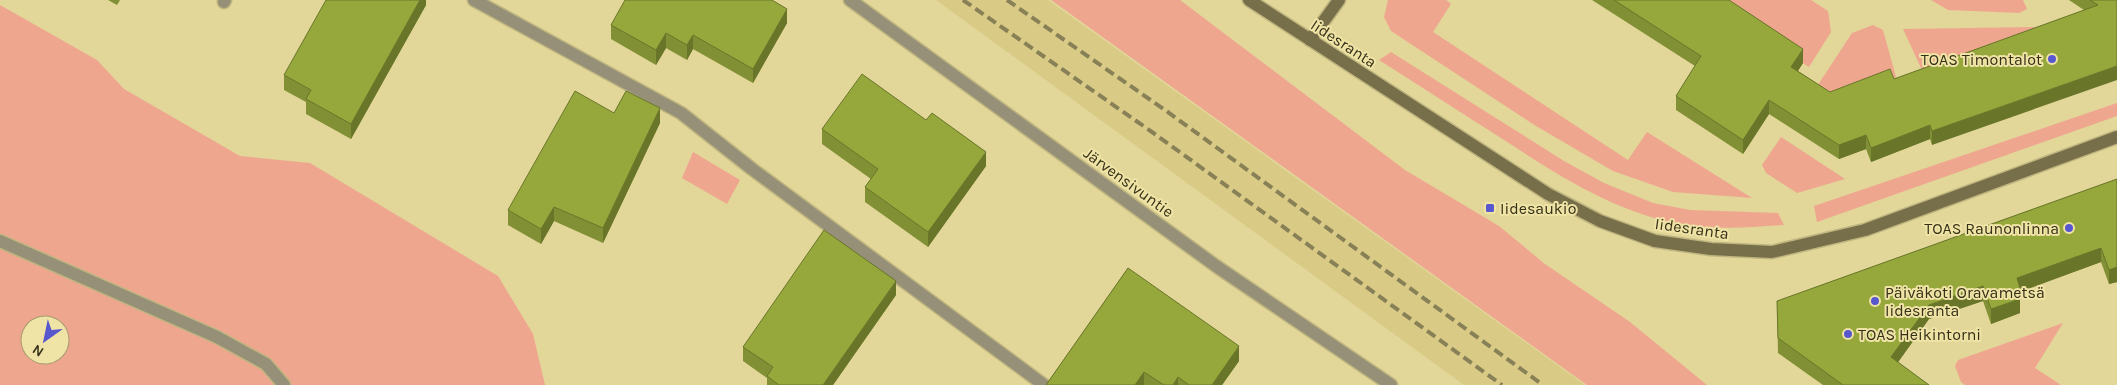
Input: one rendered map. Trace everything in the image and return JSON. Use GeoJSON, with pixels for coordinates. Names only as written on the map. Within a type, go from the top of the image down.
{"type":"FeatureCollection","features":[{"type":"Feature","properties":{"kind":"main road","name":"Iidesranta"},"geometry":{"type":"LineString","coordinates":[[1249,0],[1548,194],[1600,221],[1655,241],[1711,250],[1772,252],[1865,230],[2117,137]]}},
{"type":"Feature","properties":{"kind":"main road"},"geometry":{"type":"LineString","coordinates":[[1310,40],[1339,0]]}},
{"type":"Feature","properties":{"kind":"street"},"geometry":{"type":"LineString","coordinates":[[474,0],[681,113],[752,169],[1044,385]]}},
{"type":"Feature","properties":{"kind":"street","name":"Järvensivuntie"},"geometry":{"type":"LineString","coordinates":[[850,0],[1216,266],[1391,385]]}},
{"type":"Feature","properties":{"kind":"street"},"geometry":{"type":"LineString","coordinates":[[0,240],[217,337],[266,364],[284,385]]}},
{"type":"Feature","properties":{"kind":"shaded area"},"geometry":{"type":"Polygon","coordinates":[[[936,0],[1048,0],[1585,385],[1464,385],[936,0]]]}},
{"type":"Feature","properties":{"kind":"shaded area"},"geometry":{"type":"Polygon","coordinates":[[[1051,0],[1180,0],[1405,170],[1499,226],[1545,264],[1630,322],[1707,385],[1587,385],[1051,0]]]}},
{"type":"Feature","properties":{"kind":"shaded area"},"geometry":{"type":"Polygon","coordinates":[[[1388,0],[1446,0],[1451,4],[1433,32],[1628,160],[1647,132],[1752,198],[1673,192],[1613,171],[1536,126],[1391,31],[1384,17],[1388,0]]]}},
{"type":"Feature","properties":{"kind":"shaded area"},"geometry":{"type":"Polygon","coordinates":[[[1712,0],[1811,0],[1828,11],[1831,32],[1809,67],[1710,3],[1712,0]]]}},
{"type":"Feature","properties":{"kind":"shaded area"},"geometry":{"type":"Polygon","coordinates":[[[1931,0],[2023,0],[2027,9],[2019,13],[1948,10],[1931,0]]]}},
{"type":"Feature","properties":{"kind":"shaded area"},"geometry":{"type":"Polygon","coordinates":[[[0,5],[97,60],[124,89],[240,156],[310,163],[498,276],[533,334],[545,385],[0,385],[0,5]]]}},
{"type":"Feature","properties":{"kind":"shaded area"},"geometry":{"type":"Polygon","coordinates":[[[1873,25],[1883,30],[1896,77],[1890,83],[1830,106],[1812,94],[1852,33],[1873,25]]]}},
{"type":"Feature","properties":{"kind":"shaded area"},"geometry":{"type":"Polygon","coordinates":[[[2037,27],[2042,39],[1927,81],[1903,29],[2037,27]]]}},
{"type":"Feature","properties":{"kind":"shaded area"},"geometry":{"type":"Polygon","coordinates":[[[1391,52],[1564,161],[1604,183],[1653,203],[1690,210],[1778,213],[1784,225],[1723,228],[1698,227],[1661,220],[1612,202],[1544,166],[1379,60],[1391,52]]]}},
{"type":"Feature","properties":{"kind":"shaded area"},"geometry":{"type":"Polygon","coordinates":[[[2117,103],[2117,116],[1817,222],[1814,206],[2117,103]]]}},
{"type":"Feature","properties":{"kind":"shaded area"},"geometry":{"type":"Polygon","coordinates":[[[1781,137],[1845,179],[1797,193],[1766,173],[1762,165],[1781,137]]]}},
{"type":"Feature","properties":{"kind":"shaded area"},"geometry":{"type":"Polygon","coordinates":[[[693,152],[740,180],[727,204],[682,178],[693,152]]]}},
{"type":"Feature","properties":{"kind":"shaded area"},"geometry":{"type":"Polygon","coordinates":[[[2063,323],[2035,368],[2061,385],[1965,385],[1961,382],[1955,366],[1958,360],[2063,323]]]}},
{"type":"Feature","properties":{"kind":"building"},"geometry":{"type":"Polygon","coordinates":[[[326,0],[420,0],[351,124],[306,99],[311,90],[284,75],[326,0]]]}},
{"type":"Feature","properties":{"kind":"building"},"geometry":{"type":"Polygon","coordinates":[[[625,0],[772,0],[787,9],[753,69],[693,35],[687,45],[666,33],[656,50],[611,25],[625,0]]]}},
{"type":"Feature","properties":{"kind":"building"},"geometry":{"type":"Polygon","coordinates":[[[1614,0],[1729,0],[1803,49],[1791,67],[1830,92],[1890,69],[1894,79],[2098,5],[2090,0],[2117,0],[2117,66],[1932,131],[1930,125],[1871,148],[1866,135],[1839,145],[1769,100],[1743,140],[1676,96],[1701,56],[1614,0]]]}},
{"type":"Feature","properties":{"kind":"building"},"geometry":{"type":"Polygon","coordinates":[[[862,74],[926,120],[932,113],[986,152],[928,232],[865,187],[878,169],[822,129],[862,74]]]}},
{"type":"Feature","properties":{"kind":"building"},"geometry":{"type":"Polygon","coordinates":[[[575,91],[614,113],[626,91],[660,108],[603,228],[554,207],[541,229],[508,210],[575,91]]]}},
{"type":"Feature","properties":{"kind":"building"},"geometry":{"type":"Polygon","coordinates":[[[2117,179],[2117,267],[2109,270],[2101,248],[2017,278],[2020,288],[2020,299],[1991,309],[1983,286],[1929,305],[1891,357],[1929,385],[1843,385],[1778,338],[1777,301],[2117,179]]]}},
{"type":"Feature","properties":{"kind":"building"},"geometry":{"type":"Polygon","coordinates":[[[824,230],[896,281],[823,385],[779,385],[767,376],[773,367],[743,347],[824,230]]]}},
{"type":"Feature","properties":{"kind":"building"},"geometry":{"type":"Polygon","coordinates":[[[1128,268],[1239,346],[1212,385],[1189,385],[1178,377],[1173,385],[1164,385],[1144,372],[1135,385],[1046,385],[1128,268]]]}},
{"type":"Feature","properties":{"kind":"railway"},"geometry":{"type":"LineString","coordinates":[[963,0],[1152,132],[1502,385]]}},
{"type":"Feature","properties":{"kind":"railway"},"geometry":{"type":"LineString","coordinates":[[1007,0],[1165,110],[1543,385]]}},
{"type":"Feature","properties":{"kind":"place","name":"TOAS Timontalot"},"geometry":{"type":"Point","coordinates":[2052,59]}},
{"type":"Feature","properties":{"kind":"place","name":"Iidesaukio"},"geometry":{"type":"Point","coordinates":[1490,208]}},
{"type":"Feature","properties":{"kind":"place","name":"TOAS Raunonlinna"},"geometry":{"type":"Point","coordinates":[2069,228]}},
{"type":"Feature","properties":{"kind":"place","name":"Päiväkoti Oravametsä Iidesranta"},"geometry":{"type":"Point","coordinates":[1875,301]}},
{"type":"Feature","properties":{"kind":"place","name":"TOAS Heikintorni"},"geometry":{"type":"Point","coordinates":[1848,334]}}]}
